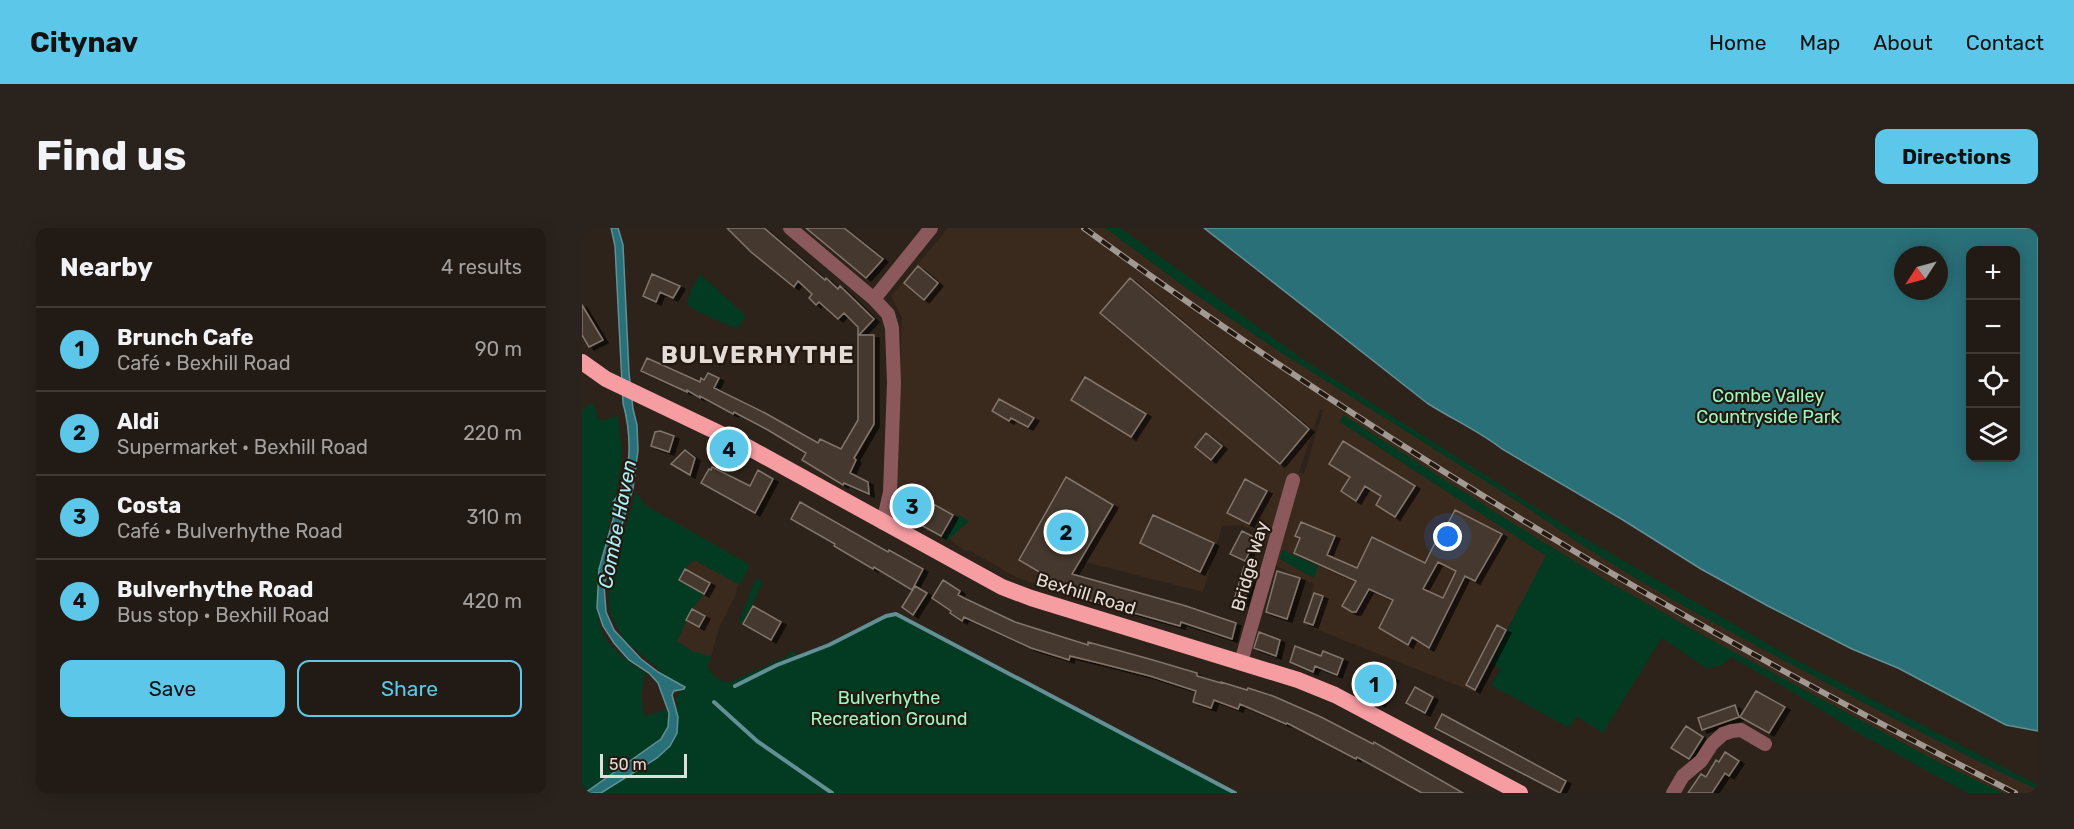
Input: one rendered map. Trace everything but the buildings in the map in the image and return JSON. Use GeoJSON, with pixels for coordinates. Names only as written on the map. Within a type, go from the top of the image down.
{"type":"FeatureCollection","features":[{"type":"Feature","properties":{"kind":"highway","name":"Bexhill Road"},"geometry":{"type":"LineString","coordinates":[[582,362],[605,378],[744,445],[1002,587],[1031,598],[1298,680],[1335,695],[1520,793]]}},
{"type":"Feature","properties":{"kind":"street"},"geometry":{"type":"LineString","coordinates":[[790,228],[874,299],[888,314],[892,336],[894,383],[890,492],[883,523]]}},
{"type":"Feature","properties":{"kind":"street"},"geometry":{"type":"LineString","coordinates":[[874,299],[931,228]]}},
{"type":"Feature","properties":{"kind":"street","name":"Bridge Way"},"geometry":{"type":"LineString","coordinates":[[1241,662],[1293,480]]}},
{"type":"Feature","properties":{"kind":"street"},"geometry":{"type":"LineString","coordinates":[[1673,793],[1683,776],[1701,761],[1723,734],[1732,730],[1741,730],[1765,744]]}},
{"type":"Feature","properties":{"kind":"shaded area"},"geometry":{"type":"Polygon","coordinates":[[[948,228],[1120,228],[1304,360],[1579,535],[1792,658],[2038,785],[2038,793],[1968,793],[1860,734],[1731,657],[1722,665],[1707,669],[1546,557],[1474,692],[1303,624],[1314,584],[1278,567],[1264,537],[1242,525],[1222,526],[1203,592],[1085,562],[1066,596],[1016,577],[895,511],[902,317],[891,296],[948,228]],[[1320,409],[1299,472],[1304,474],[1323,411],[1320,409]]]}},
{"type":"Feature","properties":{"kind":"shaded area"},"geometry":{"type":"Polygon","coordinates":[[[645,505],[750,565],[740,585],[736,588],[737,592],[719,628],[708,667],[660,642],[645,505]]]}},
{"type":"Feature","properties":{"kind":"green space"},"geometry":{"type":"Polygon","coordinates":[[[1105,228],[1120,228],[1304,360],[1579,535],[1792,658],[2038,785],[2038,790],[1854,698],[1636,578],[1277,350],[1189,290],[1105,228]]]}},
{"type":"Feature","properties":{"kind":"green space"},"geometry":{"type":"Polygon","coordinates":[[[700,274],[746,316],[737,329],[696,311],[687,304],[691,290],[700,274]]]}},
{"type":"Feature","properties":{"kind":"green space","name":"Bulverhythe Recreation Ground"},"geometry":{"type":"Polygon","coordinates":[[[593,402],[599,421],[618,416],[622,443],[620,473],[600,572],[597,596],[598,618],[604,636],[612,647],[645,672],[641,695],[644,716],[678,707],[676,697],[682,690],[667,681],[658,668],[625,641],[610,614],[608,583],[636,492],[645,505],[750,565],[740,585],[694,560],[685,569],[704,594],[692,609],[677,641],[691,651],[711,656],[708,667],[716,678],[728,683],[788,656],[791,651],[800,656],[895,614],[1232,793],[582,793],[582,410],[593,402]]]}},
{"type":"Feature","properties":{"kind":"green space"},"geometry":{"type":"Polygon","coordinates":[[[1343,415],[1607,581],[1940,763],[2003,793],[1968,793],[1860,734],[1731,657],[1722,665],[1707,669],[1662,638],[1603,733],[1576,716],[1569,728],[1491,685],[1501,669],[1490,663],[1546,556],[1340,422],[1343,415]]]}},
{"type":"Feature","properties":{"kind":"green space"},"geometry":{"type":"Polygon","coordinates":[[[958,515],[969,521],[948,540],[942,539],[955,522],[953,521],[958,515]]]}},
{"type":"Feature","properties":{"kind":"green space"},"geometry":{"type":"Polygon","coordinates":[[[1282,550],[1318,566],[1314,578],[1280,559],[1282,550]]]}},
{"type":"Feature","properties":{"kind":"green space"},"geometry":{"type":"Polygon","coordinates":[[[756,578],[763,582],[743,624],[739,621],[756,578]]]}},
{"type":"Feature","properties":{"kind":"water","name":"Combe Haven"},"geometry":{"type":"Polygon","coordinates":[[[611,228],[618,228],[623,245],[629,373],[637,425],[638,450],[633,488],[604,585],[606,612],[614,630],[641,659],[658,672],[685,687],[674,691],[672,695],[678,717],[677,733],[670,746],[657,758],[601,793],[585,793],[661,739],[668,727],[669,713],[658,683],[649,673],[629,660],[614,643],[603,626],[597,608],[599,569],[614,516],[613,502],[625,480],[629,454],[628,427],[623,403],[615,246],[611,228]]]}},
{"type":"Feature","properties":{"kind":"water","name":"Combe Valley Countryside Park"},"geometry":{"type":"Polygon","coordinates":[[[1204,228],[2038,228],[2038,731],[2006,725],[1898,668],[1852,649],[1768,606],[1701,569],[1427,403],[1204,228]]]}},
{"type":"Feature","properties":{"kind":"waterway"},"geometry":{"type":"LineString","coordinates":[[735,686],[777,665],[829,645],[886,616],[896,614],[1235,793]]}},
{"type":"Feature","properties":{"kind":"waterway"},"geometry":{"type":"LineString","coordinates":[[714,702],[757,741],[832,793]]}},
{"type":"Feature","properties":{"kind":"railway"},"geometry":{"type":"LineString","coordinates":[[1084,228],[1308,384],[1538,530],[1774,666],[2015,793]]}},
{"type":"Feature","properties":{"kind":"place","name":"Bulverhythe Road"},"geometry":{"type":"Point","coordinates":[729,449]}},
{"type":"Feature","properties":{"kind":"place","name":"Costa"},"geometry":{"type":"Point","coordinates":[912,506]}},
{"type":"Feature","properties":{"kind":"place","name":"Aldi"},"geometry":{"type":"Point","coordinates":[1066,532]}},
{"type":"Feature","properties":{"kind":"place","name":"Brunch Cafe"},"geometry":{"type":"Point","coordinates":[1374,684]}},
{"type":"Feature","properties":{"kind":"district","name":"BULVERHYTHE"},"geometry":{"type":"Point","coordinates":[758,355]}}]}
